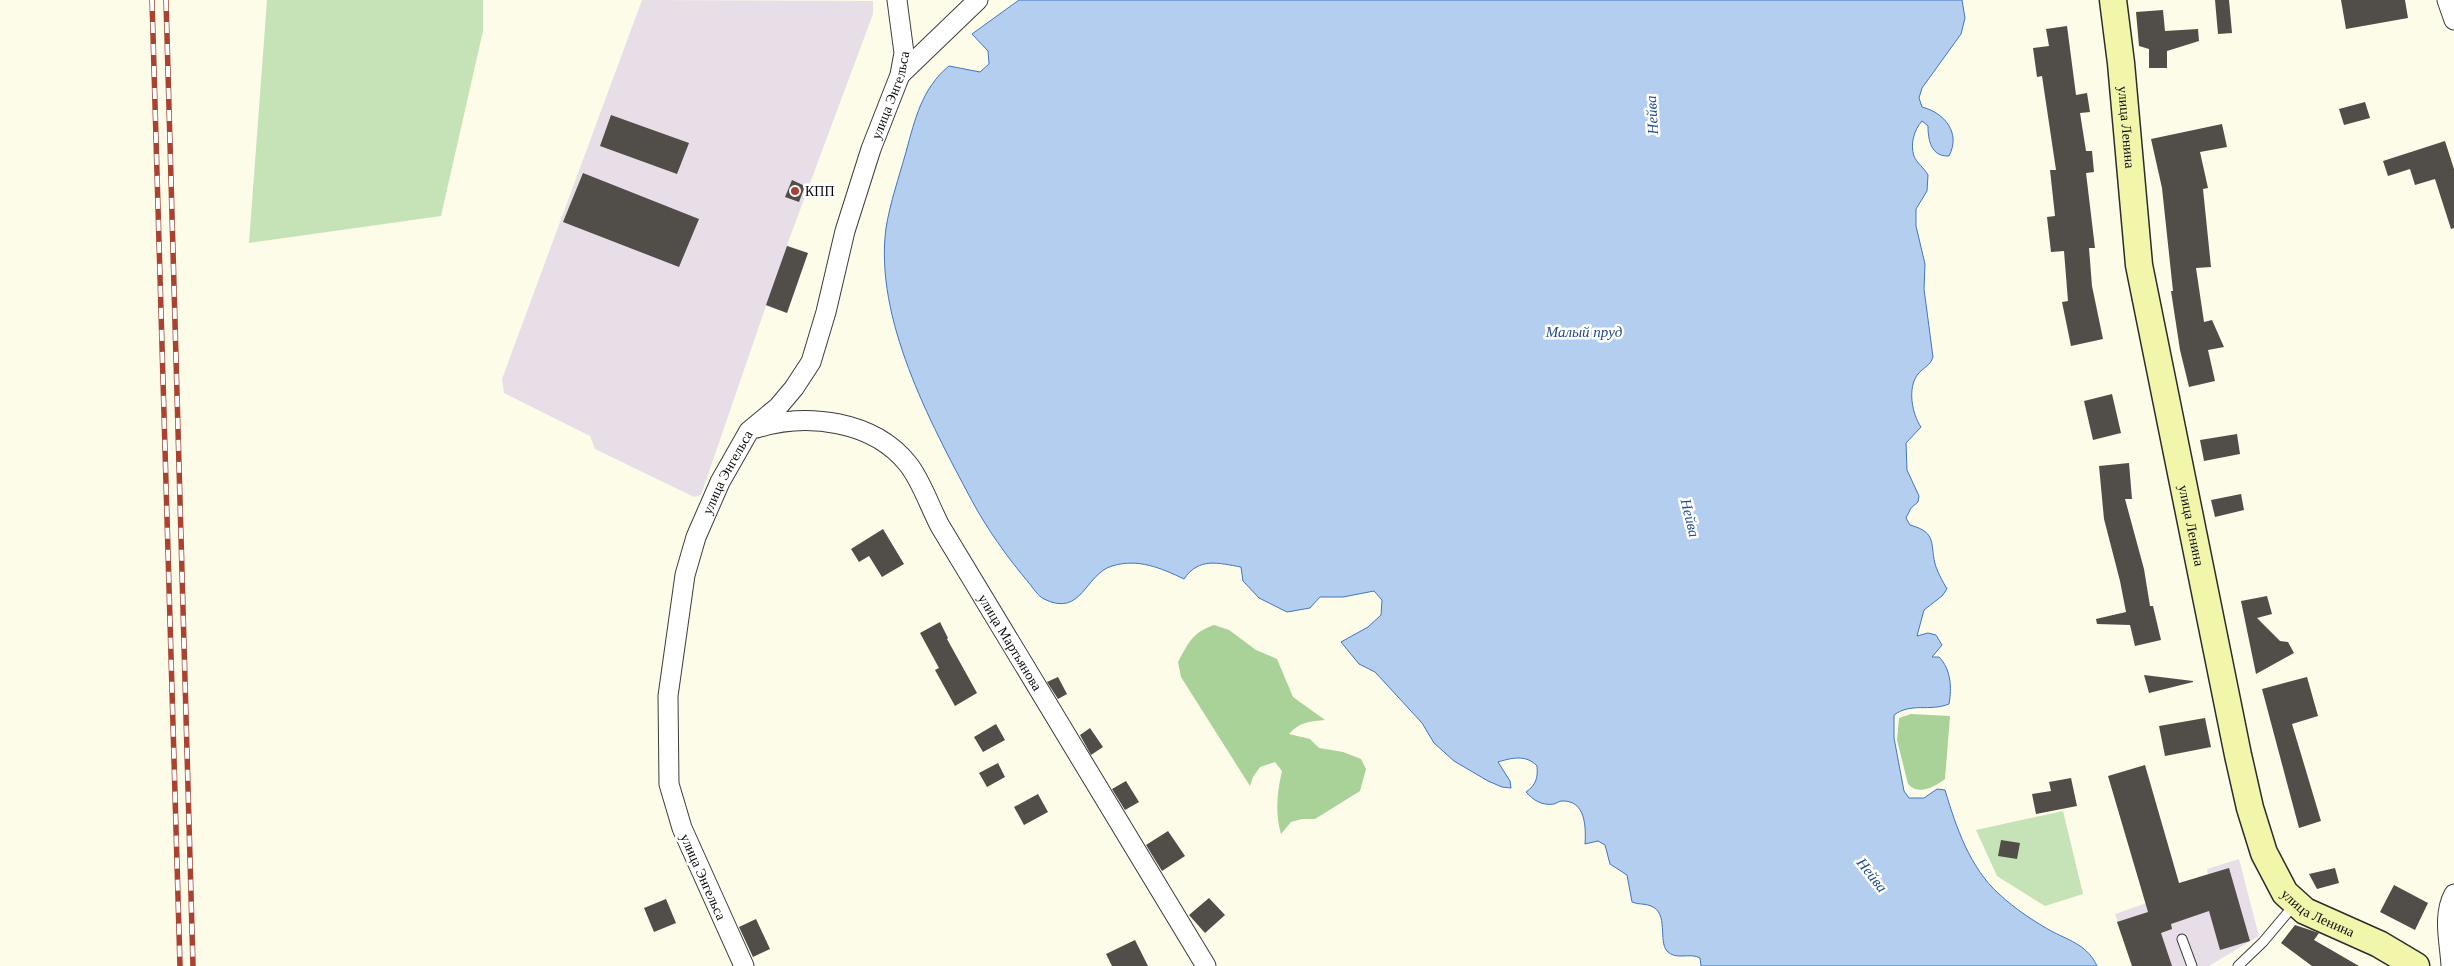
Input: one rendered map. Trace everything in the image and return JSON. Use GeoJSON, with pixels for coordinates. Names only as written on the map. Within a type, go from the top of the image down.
{"type":"FeatureCollection","features":[{"type":"Feature","properties":{"kind":"street","name":"улица Энгельса"},"geometry":{"type":"LineString","coordinates":[[744,966],[682,828],[669,784],[668,696],[688,568],[696,536],[720,482],[749,430],[778,407],[794,388],[811,362],[826,312],[845,231],[871,149],[900,75],[904,53],[898,0]]}},
{"type":"Feature","properties":{"kind":"street"},"geometry":{"type":"LineString","coordinates":[[900,75],[978,0]]}},
{"type":"Feature","properties":{"kind":"street","name":"улица Ленина"},"geometry":{"type":"LineString","coordinates":[[2113,0],[2121,63],[2139,265],[2208,612],[2252,815],[2264,853],[2275,876],[2285,893],[2295,903],[2305,911],[2379,944],[2416,966]]}},
{"type":"Feature","properties":{"kind":"street"},"geometry":{"type":"LineString","coordinates":[[2447,0],[2454,20]]}},
{"type":"Feature","properties":{"kind":"street","name":"улица Мартьянова"},"geometry":{"type":"LineString","coordinates":[[749,430],[776,422],[812,421],[838,425],[864,431],[887,443],[909,465],[940,526],[1206,966]]}},
{"type":"Feature","properties":{"kind":"street"},"geometry":{"type":"LineString","coordinates":[[2451,966],[2448,919],[2450,901],[2454,894]]}},
{"type":"Feature","properties":{"kind":"lane"},"geometry":{"type":"LineString","coordinates":[[2238,966],[2263,942],[2295,903]]}},
{"type":"Feature","properties":{"kind":"lane"},"geometry":{"type":"LineString","coordinates":[[2182,939],[2192,966]]}},
{"type":"Feature","properties":{"kind":"shaded area"},"geometry":{"type":"Polygon","coordinates":[[[642,0],[873,1],[873,14],[787,245],[808,253],[787,313],[766,306],[701,495],[694,497],[595,449],[590,436],[504,393],[502,379],[642,0]]]}},
{"type":"Feature","properties":{"kind":"shaded area"},"geometry":{"type":"Polygon","coordinates":[[[2239,859],[2259,936],[2209,966],[2132,966],[2115,914],[2201,884],[2198,877],[2208,874],[2207,869],[2239,859]]]}},
{"type":"Feature","properties":{"kind":"green space"},"geometry":{"type":"Polygon","coordinates":[[[267,0],[483,0],[483,31],[441,216],[249,243],[267,0]]]}},
{"type":"Feature","properties":{"kind":"green space"},"geometry":{"type":"Polygon","coordinates":[[[1214,625],[1229,630],[1256,650],[1277,659],[1293,697],[1325,720],[1301,725],[1289,734],[1310,739],[1319,748],[1343,752],[1361,759],[1366,769],[1360,791],[1315,819],[1302,819],[1291,822],[1281,834],[1277,802],[1282,771],[1275,762],[1260,767],[1253,777],[1250,786],[1181,677],[1178,662],[1188,644],[1201,631],[1214,625]]]}},
{"type":"Feature","properties":{"kind":"green space"},"geometry":{"type":"Polygon","coordinates":[[[1911,714],[1950,716],[1945,779],[1936,785],[1922,790],[1912,788],[1908,784],[1897,740],[1899,718],[1911,714]]]}},
{"type":"Feature","properties":{"kind":"green space"},"geometry":{"type":"Polygon","coordinates":[[[2063,811],[2083,894],[2045,906],[1997,876],[1976,830],[2063,811]]]}},
{"type":"Feature","properties":{"kind":"water","name":"Малый пруд"},"geometry":{"type":"Polygon","coordinates":[[[1019,0],[1962,0],[1965,18],[1961,34],[1922,88],[1919,98],[1922,107],[1938,114],[1949,125],[1953,139],[1952,148],[1949,156],[1943,156],[1934,151],[1930,142],[1928,126],[1922,121],[1915,133],[1913,142],[1915,158],[1928,175],[1927,191],[1916,209],[1916,226],[1925,264],[1924,289],[1933,357],[1918,374],[1913,386],[1913,408],[1921,427],[1906,443],[1907,470],[1919,496],[1918,502],[1911,508],[1906,518],[1910,525],[1919,528],[1929,536],[1936,567],[1947,589],[1942,596],[1924,610],[1917,636],[1928,633],[1936,635],[1942,645],[1932,657],[1939,657],[1946,667],[1950,679],[1950,698],[1949,704],[1907,709],[1894,715],[1894,738],[1904,791],[1909,798],[1924,798],[1937,789],[1945,790],[1965,846],[1989,884],[2005,900],[2025,915],[2084,949],[2097,966],[1701,966],[1700,958],[1696,956],[1679,956],[1667,951],[1663,941],[1660,915],[1651,906],[1632,902],[1627,875],[1610,864],[1605,845],[1598,841],[1585,844],[1583,816],[1576,805],[1562,801],[1554,804],[1542,803],[1526,792],[1536,781],[1537,766],[1533,762],[1523,758],[1513,758],[1498,762],[1510,781],[1511,788],[1502,787],[1488,781],[1454,761],[1434,743],[1422,723],[1375,672],[1359,664],[1341,642],[1368,627],[1381,615],[1382,600],[1374,591],[1343,597],[1320,597],[1310,608],[1287,612],[1259,598],[1243,581],[1241,567],[1217,563],[1203,564],[1196,567],[1184,579],[1149,565],[1131,563],[1112,566],[1103,570],[1082,593],[1067,603],[1057,603],[1040,596],[1005,553],[984,521],[955,469],[923,403],[897,333],[888,297],[885,262],[886,228],[890,209],[913,128],[926,94],[932,84],[949,66],[980,72],[989,64],[988,51],[972,34],[1019,0]]]}},
{"type":"Feature","properties":{"kind":"building"},"geometry":{"type":"Polygon","coordinates":[[[2215,0],[2229,0],[2232,33],[2218,34],[2215,0]]]}},
{"type":"Feature","properties":{"kind":"building"},"geometry":{"type":"Polygon","coordinates":[[[2341,0],[2405,0],[2408,18],[2346,29],[2341,0]]]}},
{"type":"Feature","properties":{"kind":"building"},"geometry":{"type":"Polygon","coordinates":[[[2163,10],[2165,31],[2198,29],[2199,41],[2167,51],[2167,68],[2149,68],[2149,49],[2139,46],[2136,12],[2163,10]]]}},
{"type":"Feature","properties":{"kind":"building"},"geometry":{"type":"Polygon","coordinates":[[[2067,26],[2076,95],[2087,93],[2090,112],[2080,113],[2086,151],[2092,151],[2094,172],[2086,173],[2095,248],[2089,248],[2092,286],[2103,339],[2071,346],[2062,302],[2068,301],[2064,251],[2051,252],[2047,217],[2055,216],[2050,170],[2056,170],[2042,76],[2037,77],[2033,48],[2049,46],[2046,29],[2067,26]]]}},
{"type":"Feature","properties":{"kind":"building"},"geometry":{"type":"Polygon","coordinates":[[[2365,102],[2370,118],[2344,125],[2339,109],[2365,102]]]}},
{"type":"Feature","properties":{"kind":"building"},"geometry":{"type":"Polygon","coordinates":[[[611,115],[689,143],[677,174],[600,146],[611,115]]]}},
{"type":"Feature","properties":{"kind":"building"},"geometry":{"type":"Polygon","coordinates":[[[2222,124],[2227,147],[2200,152],[2208,188],[2203,189],[2211,267],[2196,268],[2204,322],[2212,320],[2224,347],[2208,350],[2215,381],[2189,387],[2180,350],[2171,291],[2173,291],[2162,188],[2151,139],[2222,124]]]}},
{"type":"Feature","properties":{"kind":"building"},"geometry":{"type":"Polygon","coordinates":[[[2445,141],[2454,169],[2454,228],[2451,229],[2435,179],[2415,185],[2410,169],[2388,176],[2383,161],[2445,141]]]}},
{"type":"Feature","properties":{"kind":"building"},"geometry":{"type":"Polygon","coordinates":[[[583,173],[699,219],[679,267],[563,222],[583,173]]]}},
{"type":"Feature","properties":{"kind":"building","name":"КПП"},"geometry":{"type":"Polygon","coordinates":[[[792,180],[805,186],[799,202],[785,197],[792,180]]]}},
{"type":"Feature","properties":{"kind":"building"},"geometry":{"type":"Polygon","coordinates":[[[787,246],[808,253],[787,313],[766,305],[787,246]]]}},
{"type":"Feature","properties":{"kind":"building"},"geometry":{"type":"Polygon","coordinates":[[[2112,394],[2121,433],[2093,440],[2084,401],[2112,394]]]}},
{"type":"Feature","properties":{"kind":"building"},"geometry":{"type":"Polygon","coordinates":[[[2237,434],[2240,454],[2204,461],[2200,440],[2237,434]]]}},
{"type":"Feature","properties":{"kind":"building"},"geometry":{"type":"Polygon","coordinates":[[[2129,463],[2132,499],[2125,499],[2144,569],[2150,606],[2153,606],[2161,640],[2135,646],[2130,625],[2097,624],[2096,619],[2126,612],[2104,519],[2099,466],[2129,463]]]}},
{"type":"Feature","properties":{"kind":"building"},"geometry":{"type":"Polygon","coordinates":[[[2241,494],[2244,510],[2215,517],[2211,500],[2241,494]]]}},
{"type":"Feature","properties":{"kind":"building"},"geometry":{"type":"Polygon","coordinates":[[[883,529],[904,564],[882,577],[869,556],[859,562],[851,549],[883,529]]]}},
{"type":"Feature","properties":{"kind":"building"},"geometry":{"type":"Polygon","coordinates":[[[2267,596],[2272,614],[2257,618],[2280,641],[2288,642],[2294,653],[2256,674],[2241,601],[2267,596]]]}},
{"type":"Feature","properties":{"kind":"building"},"geometry":{"type":"Polygon","coordinates":[[[940,622],[947,639],[977,693],[955,706],[935,670],[939,668],[920,633],[940,622]]]}},
{"type":"Feature","properties":{"kind":"building"},"geometry":{"type":"Polygon","coordinates":[[[2144,675],[2193,681],[2193,682],[2149,693],[2144,675]]]}},
{"type":"Feature","properties":{"kind":"building"},"geometry":{"type":"Polygon","coordinates":[[[1058,677],[1067,694],[1058,699],[1047,682],[1058,677]]]}},
{"type":"Feature","properties":{"kind":"building"},"geometry":{"type":"Polygon","coordinates":[[[2307,677],[2318,716],[2292,724],[2321,821],[2299,828],[2262,689],[2307,677]]]}},
{"type":"Feature","properties":{"kind":"building"},"geometry":{"type":"Polygon","coordinates":[[[2205,718],[2211,747],[2165,756],[2159,726],[2205,718]]]}},
{"type":"Feature","properties":{"kind":"building"},"geometry":{"type":"Polygon","coordinates":[[[996,724],[1005,740],[983,752],[974,737],[996,724]]]}},
{"type":"Feature","properties":{"kind":"building"},"geometry":{"type":"Polygon","coordinates":[[[1090,728],[1103,747],[1091,755],[1080,735],[1090,728]]]}},
{"type":"Feature","properties":{"kind":"building"},"geometry":{"type":"Polygon","coordinates":[[[998,763],[1005,777],[987,787],[979,773],[998,763]]]}},
{"type":"Feature","properties":{"kind":"building"},"geometry":{"type":"Polygon","coordinates":[[[2145,765],[2179,883],[2229,868],[2250,941],[2220,950],[2209,911],[2171,924],[2172,929],[2161,933],[2172,966],[2132,966],[2117,922],[2148,912],[2108,776],[2145,765]]]}},
{"type":"Feature","properties":{"kind":"building"},"geometry":{"type":"Polygon","coordinates":[[[2071,778],[2077,806],[2036,814],[2032,794],[2051,791],[2049,782],[2071,778]]]}},
{"type":"Feature","properties":{"kind":"building"},"geometry":{"type":"Polygon","coordinates":[[[1126,781],[1139,802],[1125,810],[1112,789],[1126,781]]]}},
{"type":"Feature","properties":{"kind":"building"},"geometry":{"type":"Polygon","coordinates":[[[1038,794],[1048,812],[1024,825],[1014,807],[1038,794]]]}},
{"type":"Feature","properties":{"kind":"building"},"geometry":{"type":"Polygon","coordinates":[[[1168,831],[1185,856],[1162,871],[1146,845],[1168,831]]]}},
{"type":"Feature","properties":{"kind":"building"},"geometry":{"type":"Polygon","coordinates":[[[2001,840],[2020,843],[2017,859],[1998,856],[2001,840]]]}},
{"type":"Feature","properties":{"kind":"building"},"geometry":{"type":"Polygon","coordinates":[[[2335,868],[2339,883],[2317,889],[2309,874],[2335,868]]]}},
{"type":"Feature","properties":{"kind":"building"},"geometry":{"type":"Polygon","coordinates":[[[2394,885],[2428,903],[2415,930],[2380,912],[2394,885]]]}},
{"type":"Feature","properties":{"kind":"building"},"geometry":{"type":"Polygon","coordinates":[[[1209,898],[1225,915],[1205,933],[1189,915],[1209,898]]]}},
{"type":"Feature","properties":{"kind":"building"},"geometry":{"type":"Polygon","coordinates":[[[666,899],[676,923],[654,932],[644,908],[666,899]]]}},
{"type":"Feature","properties":{"kind":"building"},"geometry":{"type":"Polygon","coordinates":[[[756,919],[770,949],[753,957],[739,927],[756,919]]]}},
{"type":"Feature","properties":{"kind":"building"},"geometry":{"type":"Polygon","coordinates":[[[2295,925],[2319,933],[2314,940],[2359,966],[2312,966],[2281,943],[2295,925]]]}},
{"type":"Feature","properties":{"kind":"building"},"geometry":{"type":"Polygon","coordinates":[[[1135,940],[1148,966],[1112,966],[1106,954],[1135,940]]]}},
{"type":"Feature","properties":{"kind":"railway"},"geometry":{"type":"LineString","coordinates":[[152,0],[180,966]]}},
{"type":"Feature","properties":{"kind":"railway"},"geometry":{"type":"LineString","coordinates":[[166,0],[193,966]]}},
{"type":"Feature","properties":{"kind":"place","name":"КПП"},"geometry":{"type":"Point","coordinates":[795,191]}},
{"type":"Feature","properties":{"kind":"water label","name":"Нейва"},"geometry":{"type":"Point","coordinates":[1652,115]}},
{"type":"Feature","properties":{"kind":"water label","name":"Нейва"},"geometry":{"type":"Point","coordinates":[1690,518]}},
{"type":"Feature","properties":{"kind":"water label","name":"Нейва"},"geometry":{"type":"Point","coordinates":[1872,875]}}]}
